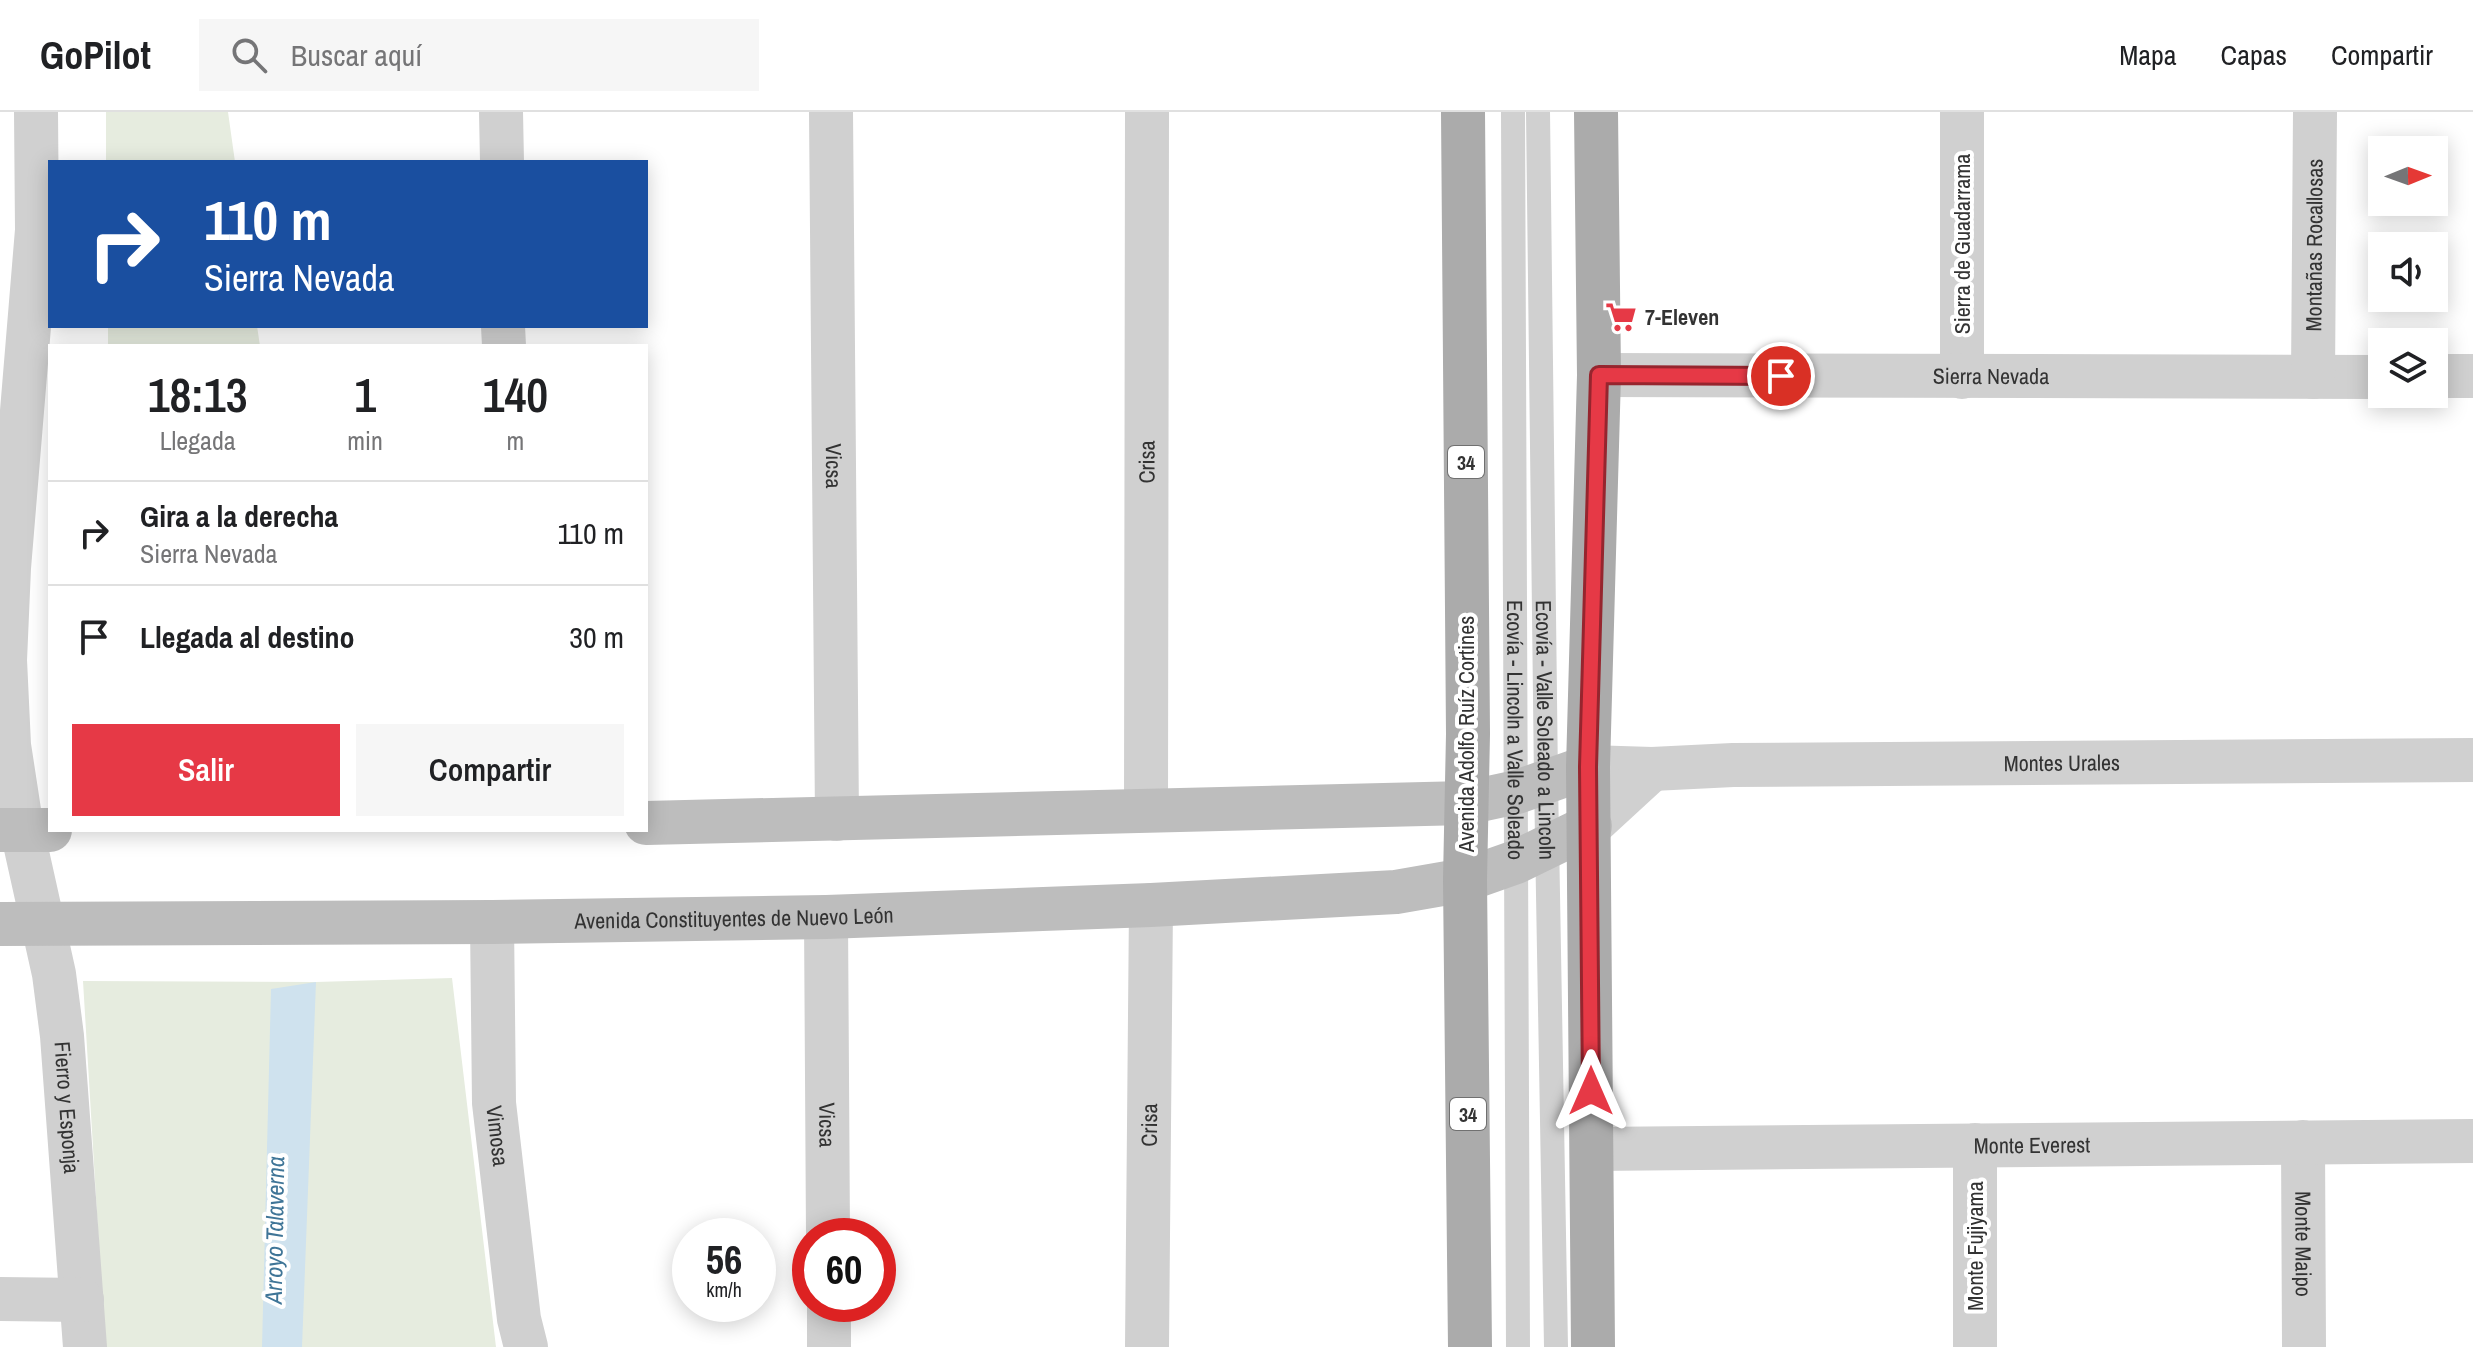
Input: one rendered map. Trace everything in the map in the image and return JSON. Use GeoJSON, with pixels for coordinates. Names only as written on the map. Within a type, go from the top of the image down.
{"type":"FeatureCollection","features":[{"type":"Feature","properties":{"kind":"main road"},"geometry":{"type":"LineString","coordinates":[[1593,1347],[1588,767],[1599,375],[1596,112]]}},
{"type":"Feature","properties":{"kind":"main road","name":"Avenida Adolfo Ruíz Cortines"},"geometry":{"type":"LineString","coordinates":[[1463,117],[1470,1347]]}},
{"type":"Feature","properties":{"kind":"main road"},"geometry":{"type":"LineString","coordinates":[[648,823],[1466,803],[1588,767]]}},
{"type":"Feature","properties":{"kind":"main road","name":"Avenida Constituyentes de Nuevo León"},"geometry":{"type":"LineString","coordinates":[[0,924],[826,917],[1396,892],[1465,880],[1532,854],[1590,826]]}},
{"type":"Feature","properties":{"kind":"street","name":"Fierro y Esponja"},"geometry":{"type":"LineString","coordinates":[[36,112],[37,230],[9,568],[5,660],[9,745],[54,974],[62,1036],[85,1347]]}},
{"type":"Feature","properties":{"kind":"street"},"geometry":{"type":"LineString","coordinates":[[501,112],[502,160]]}},
{"type":"Feature","properties":{"kind":"street","name":"Vicsa"},"geometry":{"type":"LineString","coordinates":[[831,112],[837,819]]}},
{"type":"Feature","properties":{"kind":"street","name":"Crisa"},"geometry":{"type":"LineString","coordinates":[[1146,810],[1147,112]]}},
{"type":"Feature","properties":{"kind":"street","name":"Sierra de Guadarrama"},"geometry":{"type":"LineString","coordinates":[[1962,112],[1962,377]]}},
{"type":"Feature","properties":{"kind":"street","name":"Montañas Rocallosas"},"geometry":{"type":"LineString","coordinates":[[2313,377],[2315,112]]}},
{"type":"Feature","properties":{"kind":"street","name":"Sierra Nevada"},"geometry":{"type":"LineString","coordinates":[[1599,375],[2368,377]]}},
{"type":"Feature","properties":{"kind":"street"},"geometry":{"type":"LineString","coordinates":[[2448,376],[2473,376]]}},
{"type":"Feature","properties":{"kind":"street","name":"Montes Urales"},"geometry":{"type":"LineString","coordinates":[[1588,767],[1652,769],[1733,765],[2473,760]]}},
{"type":"Feature","properties":{"kind":"street"},"geometry":{"type":"LineString","coordinates":[[1590,826],[1652,769]]}},
{"type":"Feature","properties":{"kind":"street","name":"Crisa"},"geometry":{"type":"LineString","coordinates":[[1147,1347],[1151,905]]}},
{"type":"Feature","properties":{"kind":"street","name":"Vicsa"},"geometry":{"type":"LineString","coordinates":[[826,917],[828,1218]]}},
{"type":"Feature","properties":{"kind":"street","name":"Vimosa"},"geometry":{"type":"LineString","coordinates":[[492,922],[494,1103],[519,1319],[526,1347]]}},
{"type":"Feature","properties":{"kind":"street","name":"Monte Everest"},"geometry":{"type":"LineString","coordinates":[[1592,1149],[2473,1141]]}},
{"type":"Feature","properties":{"kind":"street","name":"Monte Maipo"},"geometry":{"type":"LineString","coordinates":[[2303,1142],[2304,1347]]}},
{"type":"Feature","properties":{"kind":"street","name":"Monte Fujiyama"},"geometry":{"type":"LineString","coordinates":[[1975,1145],[1975,1347]]}},
{"type":"Feature","properties":{"kind":"street"},"geometry":{"type":"LineString","coordinates":[[0,1299],[82,1300]]}},
{"type":"Feature","properties":{"kind":"street"},"geometry":{"type":"LineString","coordinates":[[829,1322],[829,1347]]}},
{"type":"Feature","properties":{"kind":"lane","name":"Ecovía - Lincoln a Valle Soleado"},"geometry":{"type":"LineString","coordinates":[[1513,112],[1532,854],[1518,1347]]}},
{"type":"Feature","properties":{"kind":"lane","name":"Ecovía - Valle Soleado a Lincoln"},"geometry":{"type":"LineString","coordinates":[[1538,112],[1531,786],[1556,1347]]}},
{"type":"Feature","properties":{"kind":"shaded area"},"geometry":{"type":"Polygon","coordinates":[[[106,112],[228,112],[235,160],[106,160],[106,112]]]}},
{"type":"Feature","properties":{"kind":"shaded area"},"geometry":{"type":"Polygon","coordinates":[[[108,328],[257,328],[260,344],[108,344],[108,328]]]}},
{"type":"Feature","properties":{"kind":"shaded area"},"geometry":{"type":"Polygon","coordinates":[[[452,978],[496,1347],[105,1347],[83,981],[316,982],[452,978]]]}},
{"type":"Feature","properties":{"kind":"water","name":"Arroyo Talaverna"},"geometry":{"type":"Polygon","coordinates":[[[316,982],[302,1347],[262,1347],[271,989],[316,982]]]}},
{"type":"Feature","properties":{"kind":"place","name":"7-Eleven"},"geometry":{"type":"Point","coordinates":[1621,317]}},
{"type":"Feature","properties":{"kind":"route"},"geometry":{"type":"LineString","coordinates":[[1591,1091],[1588,767],[1599,375],[1781,376]]}}]}
